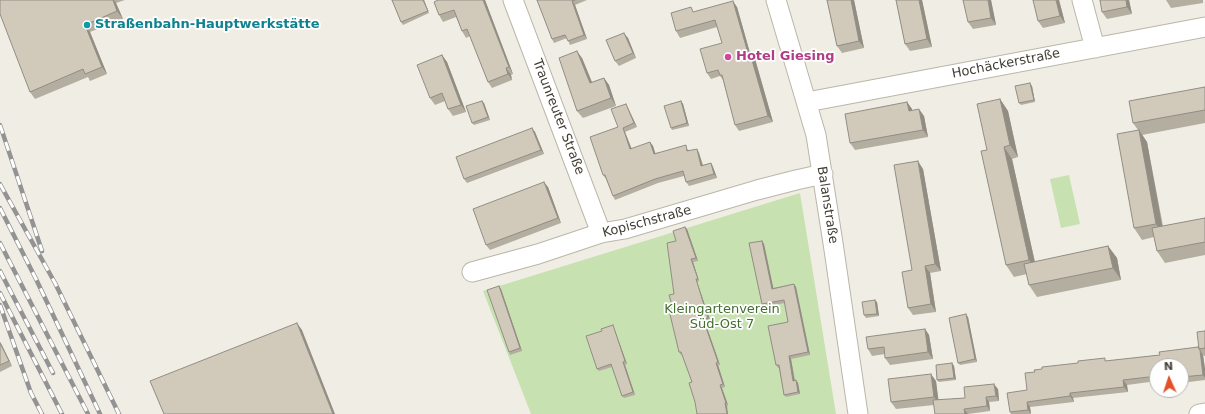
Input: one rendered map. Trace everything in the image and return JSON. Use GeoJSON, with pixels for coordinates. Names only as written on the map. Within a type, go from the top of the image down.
{"type":"FeatureCollection","features":[{"type":"Feature","properties":{"kind":"street","name":"Traunreuter Straße"},"geometry":{"type":"LineString","coordinates":[[513,0],[602,234]]}},
{"type":"Feature","properties":{"kind":"street","name":"Balanstraße"},"geometry":{"type":"LineString","coordinates":[[776,0],[816,135],[858,414]]}},
{"type":"Feature","properties":{"kind":"street"},"geometry":{"type":"LineString","coordinates":[[1082,0],[1095,48]]}},
{"type":"Feature","properties":{"kind":"street","name":"Hochäckerstraße"},"geometry":{"type":"LineString","coordinates":[[807,102],[1205,27]]}},
{"type":"Feature","properties":{"kind":"street","name":"Kopischstraße"},"geometry":{"type":"LineString","coordinates":[[472,272],[602,234],[823,174]]}},
{"type":"Feature","properties":{"kind":"street"},"geometry":{"type":"LineString","coordinates":[[1199,414],[1205,413]]}},
{"type":"Feature","properties":{"kind":"green space"},"geometry":{"type":"Polygon","coordinates":[[[1069,175],[1080,224],[1061,228],[1050,179],[1069,175]]]}},
{"type":"Feature","properties":{"kind":"green space","name":"Kleingartenverein Süd-Ost 7"},"geometry":{"type":"Polygon","coordinates":[[[800,193],[836,414],[531,414],[483,291],[800,193]]]}},
{"type":"Feature","properties":{"kind":"building"},"geometry":{"type":"Polygon","coordinates":[[[0,0],[113,0],[117,11],[85,25],[102,67],[85,74],[83,69],[30,92],[0,14],[0,0]]]}},
{"type":"Feature","properties":{"kind":"building"},"geometry":{"type":"Polygon","coordinates":[[[392,0],[423,0],[428,11],[401,22],[392,0]]]}},
{"type":"Feature","properties":{"kind":"building"},"geometry":{"type":"Polygon","coordinates":[[[438,0],[483,0],[509,67],[506,68],[508,74],[488,82],[467,29],[462,31],[454,10],[439,15],[434,2],[438,0]]]}},
{"type":"Feature","properties":{"kind":"building"},"geometry":{"type":"Polygon","coordinates":[[[537,0],[575,0],[572,1],[584,35],[568,41],[565,35],[552,39],[537,0]]]}},
{"type":"Feature","properties":{"kind":"building"},"geometry":{"type":"Polygon","coordinates":[[[827,0],[851,0],[859,41],[837,46],[827,0]]]}},
{"type":"Feature","properties":{"kind":"building"},"geometry":{"type":"Polygon","coordinates":[[[896,0],[919,0],[927,39],[905,44],[896,0]]]}},
{"type":"Feature","properties":{"kind":"building"},"geometry":{"type":"Polygon","coordinates":[[[963,0],[988,0],[991,18],[968,22],[963,0]]]}},
{"type":"Feature","properties":{"kind":"building"},"geometry":{"type":"Polygon","coordinates":[[[1033,0],[1056,0],[1060,16],[1038,21],[1033,0]]]}},
{"type":"Feature","properties":{"kind":"building"},"geometry":{"type":"Polygon","coordinates":[[[1100,0],[1126,0],[1127,7],[1102,12],[1100,0]]]}},
{"type":"Feature","properties":{"kind":"building"},"geometry":{"type":"Polygon","coordinates":[[[733,1],[768,116],[735,125],[722,75],[720,75],[718,70],[707,73],[700,49],[722,43],[715,20],[676,31],[671,13],[691,7],[693,12],[733,1]]]}},
{"type":"Feature","properties":{"kind":"building"},"geometry":{"type":"Polygon","coordinates":[[[624,33],[633,53],[615,61],[606,40],[624,33]]]}},
{"type":"Feature","properties":{"kind":"building"},"geometry":{"type":"Polygon","coordinates":[[[577,51],[590,83],[604,78],[611,98],[577,111],[559,58],[577,51]]]}},
{"type":"Feature","properties":{"kind":"building"},"geometry":{"type":"Polygon","coordinates":[[[442,55],[461,105],[448,109],[442,93],[430,98],[417,65],[442,55]]]}},
{"type":"Feature","properties":{"kind":"building"},"geometry":{"type":"Polygon","coordinates":[[[1030,83],[1034,100],[1019,103],[1015,86],[1030,83]]]}},
{"type":"Feature","properties":{"kind":"building"},"geometry":{"type":"Polygon","coordinates":[[[1205,87],[1205,110],[1133,123],[1129,101],[1205,87]]]}},
{"type":"Feature","properties":{"kind":"building"},"geometry":{"type":"Polygon","coordinates":[[[1000,99],[1010,145],[1004,147],[1029,260],[1006,265],[981,151],[987,150],[977,104],[1000,99]]]}},
{"type":"Feature","properties":{"kind":"building"},"geometry":{"type":"Polygon","coordinates":[[[482,101],[488,117],[472,123],[466,106],[482,101]]]}},
{"type":"Feature","properties":{"kind":"building"},"geometry":{"type":"Polygon","coordinates":[[[681,101],[687,123],[671,128],[664,106],[681,101]]]}},
{"type":"Feature","properties":{"kind":"building"},"geometry":{"type":"Polygon","coordinates":[[[907,102],[909,111],[919,109],[923,130],[850,143],[845,114],[907,102]]]}},
{"type":"Feature","properties":{"kind":"building"},"geometry":{"type":"Polygon","coordinates":[[[626,104],[634,123],[623,128],[630,149],[650,142],[654,154],[686,145],[687,151],[697,149],[701,166],[711,163],[714,174],[686,182],[683,171],[655,179],[613,196],[605,175],[603,175],[590,137],[618,127],[611,109],[626,104]]]}},
{"type":"Feature","properties":{"kind":"building"},"geometry":{"type":"Polygon","coordinates":[[[532,128],[541,150],[464,179],[456,157],[532,128]]]}},
{"type":"Feature","properties":{"kind":"building"},"geometry":{"type":"Polygon","coordinates":[[[1139,130],[1156,224],[1134,228],[1117,134],[1139,130]]]}},
{"type":"Feature","properties":{"kind":"building"},"geometry":{"type":"Polygon","coordinates":[[[918,161],[935,264],[925,266],[931,304],[908,308],[902,272],[912,270],[894,165],[918,161]]]}},
{"type":"Feature","properties":{"kind":"building"},"geometry":{"type":"Polygon","coordinates":[[[544,182],[558,218],[486,245],[473,209],[544,182]]]}},
{"type":"Feature","properties":{"kind":"building"},"geometry":{"type":"Polygon","coordinates":[[[1205,218],[1205,242],[1157,251],[1152,228],[1205,218]]]}},
{"type":"Feature","properties":{"kind":"building"},"geometry":{"type":"Polygon","coordinates":[[[685,227],[696,258],[691,259],[708,318],[703,319],[718,362],[716,363],[723,384],[720,385],[726,403],[727,414],[697,414],[689,383],[692,382],[681,352],[679,352],[668,306],[672,305],[669,295],[674,294],[667,243],[676,241],[673,231],[685,227]]]}},
{"type":"Feature","properties":{"kind":"building"},"geometry":{"type":"Polygon","coordinates":[[[762,241],[772,289],[794,284],[808,352],[789,356],[793,381],[796,380],[798,392],[784,395],[779,365],[776,365],[768,326],[788,322],[784,300],[762,304],[749,243],[762,241]]]}},
{"type":"Feature","properties":{"kind":"building"},"geometry":{"type":"Polygon","coordinates":[[[1108,246],[1113,268],[1029,285],[1024,264],[1108,246]]]}},
{"type":"Feature","properties":{"kind":"building"},"geometry":{"type":"Polygon","coordinates":[[[499,286],[520,348],[509,352],[487,290],[499,286]]]}},
{"type":"Feature","properties":{"kind":"building"},"geometry":{"type":"Polygon","coordinates":[[[875,300],[877,314],[864,315],[862,302],[875,300]]]}},
{"type":"Feature","properties":{"kind":"building"},"geometry":{"type":"Polygon","coordinates":[[[966,314],[975,359],[958,363],[949,318],[966,314]]]}},
{"type":"Feature","properties":{"kind":"building"},"geometry":{"type":"Polygon","coordinates":[[[297,323],[333,414],[164,414],[150,381],[297,323]]]}},
{"type":"Feature","properties":{"kind":"building"},"geometry":{"type":"Polygon","coordinates":[[[613,325],[625,361],[623,362],[633,392],[622,396],[611,364],[597,369],[586,336],[602,331],[601,329],[613,325]]]}},
{"type":"Feature","properties":{"kind":"building"},"geometry":{"type":"Polygon","coordinates":[[[925,329],[928,352],[885,358],[884,347],[868,349],[866,337],[925,329]]]}},
{"type":"Feature","properties":{"kind":"building"},"geometry":{"type":"Polygon","coordinates":[[[1205,331],[1205,348],[1199,349],[1197,332],[1205,331]]]}},
{"type":"Feature","properties":{"kind":"building"},"geometry":{"type":"Polygon","coordinates":[[[0,343],[9,361],[0,365],[0,343]]]}},
{"type":"Feature","properties":{"kind":"building"},"geometry":{"type":"Polygon","coordinates":[[[1198,347],[1200,350],[1203,375],[1189,376],[1189,358],[1149,358],[1149,377],[1123,380],[1124,387],[1070,393],[1070,396],[1027,402],[1028,410],[1010,412],[1007,393],[1027,390],[1025,373],[1035,372],[1034,370],[1042,369],[1042,367],[1078,363],[1078,361],[1105,358],[1105,361],[1160,355],[1159,352],[1198,347]]]}},
{"type":"Feature","properties":{"kind":"building"},"geometry":{"type":"Polygon","coordinates":[[[952,363],[954,378],[937,380],[936,365],[952,363]]]}},
{"type":"Feature","properties":{"kind":"building"},"geometry":{"type":"Polygon","coordinates":[[[931,374],[934,397],[891,402],[888,379],[931,374]]]}},
{"type":"Feature","properties":{"kind":"building"},"geometry":{"type":"Polygon","coordinates":[[[994,384],[996,396],[986,397],[987,406],[964,409],[965,414],[935,414],[933,400],[965,398],[964,387],[994,384]]]}},
{"type":"Feature","properties":{"kind":"railway"},"geometry":{"type":"LineString","coordinates":[[0,125],[42,251]]}},
{"type":"Feature","properties":{"kind":"railway"},"geometry":{"type":"LineString","coordinates":[[0,184],[55,283],[119,414]]}},
{"type":"Feature","properties":{"kind":"railway"},"geometry":{"type":"LineString","coordinates":[[0,208],[36,279],[100,414]]}},
{"type":"Feature","properties":{"kind":"railway"},"geometry":{"type":"LineString","coordinates":[[0,243],[88,414]]}},
{"type":"Feature","properties":{"kind":"railway"},"geometry":{"type":"LineString","coordinates":[[0,271],[53,373]]}},
{"type":"Feature","properties":{"kind":"railway"},"geometry":{"type":"LineString","coordinates":[[0,293],[62,414]]}},
{"type":"Feature","properties":{"kind":"railway"},"geometry":{"type":"LineString","coordinates":[[0,305],[31,393],[42,414]]}},
{"type":"Feature","properties":{"kind":"place","name":"Straßenbahn-Hauptwerkstätte"},"geometry":{"type":"Point","coordinates":[87,25]}},
{"type":"Feature","properties":{"kind":"place","name":"Hotel Giesing"},"geometry":{"type":"Point","coordinates":[728,57]}}]}
